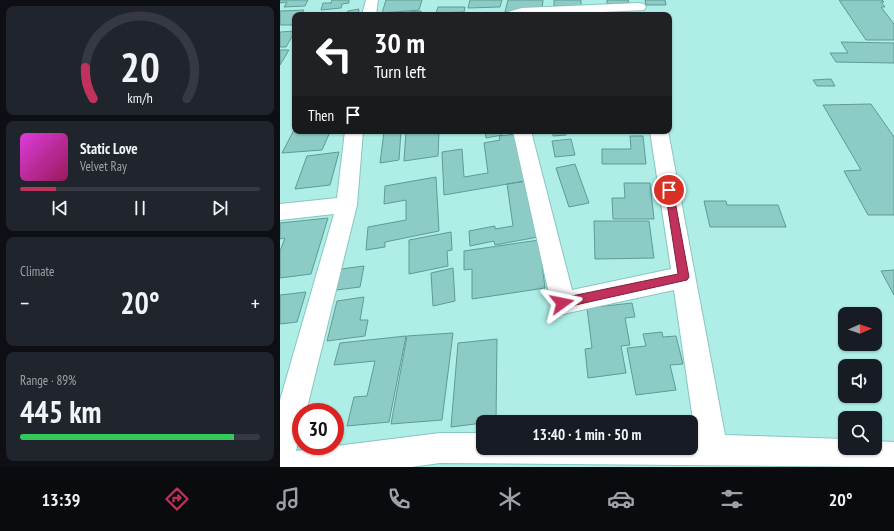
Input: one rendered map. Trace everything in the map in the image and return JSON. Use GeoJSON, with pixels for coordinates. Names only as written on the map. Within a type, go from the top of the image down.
{"type":"FeatureCollection","features":[{"type":"Feature","properties":{"kind":"street"},"geometry":{"type":"LineString","coordinates":[[370,12],[372,0]]}},
{"type":"Feature","properties":{"kind":"street"},"geometry":{"type":"LineString","coordinates":[[522,12],[639,7]]}},
{"type":"Feature","properties":{"kind":"street"},"geometry":{"type":"LineString","coordinates":[[280,453],[347,204],[354,134]]}},
{"type":"Feature","properties":{"kind":"street"},"geometry":{"type":"LineString","coordinates":[[523,134],[562,303],[684,277]]}},
{"type":"Feature","properties":{"kind":"street"},"geometry":{"type":"LineString","coordinates":[[660,134],[713,450]]}},
{"type":"Feature","properties":{"kind":"street"},"geometry":{"type":"LineString","coordinates":[[280,212],[347,204]]}},
{"type":"Feature","properties":{"kind":"street"},"geometry":{"type":"LineString","coordinates":[[294,467],[438,457],[713,450],[752,459],[894,457]]}},
{"type":"Feature","properties":{"kind":"building"},"geometry":{"type":"Polygon","coordinates":[[[280,0],[308,0],[305,6],[284,7],[287,2],[280,3],[280,0]]]}},
{"type":"Feature","properties":{"kind":"building"},"geometry":{"type":"Polygon","coordinates":[[[332,0],[349,0],[349,3],[342,4],[341,8],[321,10],[323,3],[331,3],[332,0]]]}},
{"type":"Feature","properties":{"kind":"building"},"geometry":{"type":"Polygon","coordinates":[[[386,0],[422,0],[419,10],[382,12],[386,0]]]}},
{"type":"Feature","properties":{"kind":"building"},"geometry":{"type":"Polygon","coordinates":[[[470,0],[502,0],[500,7],[468,8],[470,0]]]}},
{"type":"Feature","properties":{"kind":"building"},"geometry":{"type":"Polygon","coordinates":[[[508,0],[543,0],[542,11],[505,12],[508,0]]]}},
{"type":"Feature","properties":{"kind":"building"},"geometry":{"type":"Polygon","coordinates":[[[554,0],[581,0],[581,6],[554,6],[554,0]]]}},
{"type":"Feature","properties":{"kind":"building"},"geometry":{"type":"Polygon","coordinates":[[[607,0],[628,0],[629,3],[607,4],[607,0]]]}},
{"type":"Feature","properties":{"kind":"building"},"geometry":{"type":"Polygon","coordinates":[[[645,0],[665,0],[666,5],[646,5],[645,0]]]}},
{"type":"Feature","properties":{"kind":"building"},"geometry":{"type":"Polygon","coordinates":[[[839,0],[882,0],[884,2],[881,2],[885,7],[881,7],[894,24],[894,40],[866,40],[839,0]]]}},
{"type":"Feature","properties":{"kind":"building"},"geometry":{"type":"Polygon","coordinates":[[[438,7],[465,7],[464,12],[436,12],[438,7]]]}},
{"type":"Feature","properties":{"kind":"building"},"geometry":{"type":"Polygon","coordinates":[[[359,9],[358,12],[347,12],[359,9]]]}},
{"type":"Feature","properties":{"kind":"building"},"geometry":{"type":"Polygon","coordinates":[[[304,10],[303,12],[292,12],[292,25],[280,25],[280,11],[304,10]]]}},
{"type":"Feature","properties":{"kind":"building"},"geometry":{"type":"Polygon","coordinates":[[[292,31],[292,36],[286,47],[280,47],[280,32],[292,31]]]}},
{"type":"Feature","properties":{"kind":"building"},"geometry":{"type":"Polygon","coordinates":[[[841,42],[894,43],[894,63],[836,62],[830,53],[848,53],[841,42]]]}},
{"type":"Feature","properties":{"kind":"building"},"geometry":{"type":"Polygon","coordinates":[[[280,50],[289,50],[280,65],[280,50]]]}},
{"type":"Feature","properties":{"kind":"building"},"geometry":{"type":"Polygon","coordinates":[[[831,79],[835,86],[817,86],[813,80],[831,79]]]}},
{"type":"Feature","properties":{"kind":"building"},"geometry":{"type":"Polygon","coordinates":[[[871,104],[894,137],[894,215],[868,215],[844,171],[861,170],[823,105],[871,104]]]}},
{"type":"Feature","properties":{"kind":"building"},"geometry":{"type":"Polygon","coordinates":[[[292,134],[329,134],[322,150],[282,153],[292,134]]]}},
{"type":"Feature","properties":{"kind":"building"},"geometry":{"type":"Polygon","coordinates":[[[384,134],[401,134],[399,160],[380,163],[384,134]]]}},
{"type":"Feature","properties":{"kind":"building"},"geometry":{"type":"Polygon","coordinates":[[[406,134],[439,134],[438,156],[404,161],[406,134]]]}},
{"type":"Feature","properties":{"kind":"building"},"geometry":{"type":"Polygon","coordinates":[[[485,134],[502,134],[502,135],[486,138],[485,134]]]}},
{"type":"Feature","properties":{"kind":"building"},"geometry":{"type":"Polygon","coordinates":[[[516,134],[525,181],[444,195],[442,152],[462,149],[464,177],[488,173],[484,143],[500,140],[499,136],[516,134]]]}},
{"type":"Feature","properties":{"kind":"building"},"geometry":{"type":"Polygon","coordinates":[[[553,134],[566,134],[566,135],[553,136],[553,134]]]}},
{"type":"Feature","properties":{"kind":"building"},"geometry":{"type":"Polygon","coordinates":[[[630,136],[643,136],[646,164],[602,164],[602,149],[631,149],[630,136]]]}},
{"type":"Feature","properties":{"kind":"building"},"geometry":{"type":"Polygon","coordinates":[[[571,139],[575,155],[555,157],[552,141],[571,139]]]}},
{"type":"Feature","properties":{"kind":"building"},"geometry":{"type":"Polygon","coordinates":[[[339,152],[330,185],[295,189],[307,156],[339,152]]]}},
{"type":"Feature","properties":{"kind":"building"},"geometry":{"type":"Polygon","coordinates":[[[575,164],[589,203],[569,207],[556,168],[575,164]]]}},
{"type":"Feature","properties":{"kind":"building"},"geometry":{"type":"Polygon","coordinates":[[[436,177],[439,231],[385,242],[385,247],[366,250],[368,227],[406,220],[406,200],[384,204],[385,186],[436,177]]]}},
{"type":"Feature","properties":{"kind":"building"},"geometry":{"type":"Polygon","coordinates":[[[526,181],[538,237],[495,245],[494,241],[470,246],[469,231],[495,226],[495,229],[513,226],[507,184],[526,181]]]}},
{"type":"Feature","properties":{"kind":"building"},"geometry":{"type":"Polygon","coordinates":[[[624,183],[650,183],[654,219],[613,219],[612,198],[625,198],[624,183]]]}},
{"type":"Feature","properties":{"kind":"building"},"geometry":{"type":"Polygon","coordinates":[[[704,201],[726,201],[727,205],[778,205],[786,227],[710,227],[704,201]]]}},
{"type":"Feature","properties":{"kind":"building"},"geometry":{"type":"Polygon","coordinates":[[[328,218],[311,274],[280,278],[280,251],[285,238],[280,239],[280,223],[328,218]]]}},
{"type":"Feature","properties":{"kind":"building"},"geometry":{"type":"Polygon","coordinates":[[[594,221],[649,221],[654,258],[595,259],[594,221]]]}},
{"type":"Feature","properties":{"kind":"building"},"geometry":{"type":"Polygon","coordinates":[[[451,232],[452,250],[447,251],[448,266],[409,274],[409,240],[451,232]]]}},
{"type":"Feature","properties":{"kind":"building"},"geometry":{"type":"Polygon","coordinates":[[[539,240],[545,288],[472,299],[472,269],[464,270],[464,251],[539,240]]]}},
{"type":"Feature","properties":{"kind":"building"},"geometry":{"type":"Polygon","coordinates":[[[364,266],[360,287],[336,290],[341,269],[364,266]]]}},
{"type":"Feature","properties":{"kind":"building"},"geometry":{"type":"Polygon","coordinates":[[[453,268],[455,301],[433,306],[431,273],[453,268]]]}},
{"type":"Feature","properties":{"kind":"building"},"geometry":{"type":"Polygon","coordinates":[[[894,270],[894,295],[881,271],[894,270]]]}},
{"type":"Feature","properties":{"kind":"building"},"geometry":{"type":"Polygon","coordinates":[[[306,292],[297,322],[280,324],[280,295],[306,292]]]}},
{"type":"Feature","properties":{"kind":"building"},"geometry":{"type":"Polygon","coordinates":[[[364,297],[360,320],[368,320],[365,336],[327,341],[337,301],[364,297]]]}},
{"type":"Feature","properties":{"kind":"building"},"geometry":{"type":"Polygon","coordinates":[[[632,303],[635,317],[625,318],[630,345],[621,346],[626,373],[588,378],[585,349],[592,348],[587,308],[632,303]]]}},
{"type":"Feature","properties":{"kind":"building"},"geometry":{"type":"Polygon","coordinates":[[[662,332],[663,337],[676,336],[683,364],[670,365],[676,390],[636,395],[627,348],[646,346],[643,334],[662,332]]]}},
{"type":"Feature","properties":{"kind":"building"},"geometry":{"type":"Polygon","coordinates":[[[453,333],[442,420],[391,424],[407,336],[453,333]]]}},
{"type":"Feature","properties":{"kind":"building"},"geometry":{"type":"Polygon","coordinates":[[[406,336],[389,422],[347,426],[354,397],[367,396],[375,361],[334,365],[340,343],[406,336]]]}},
{"type":"Feature","properties":{"kind":"building"},"geometry":{"type":"Polygon","coordinates":[[[497,339],[496,415],[476,415],[476,424],[451,427],[458,343],[497,339]]]}},
{"type":"Feature","properties":{"kind":"route"},"geometry":{"type":"LineString","coordinates":[[562,303],[684,277],[669,190]]}}]}
